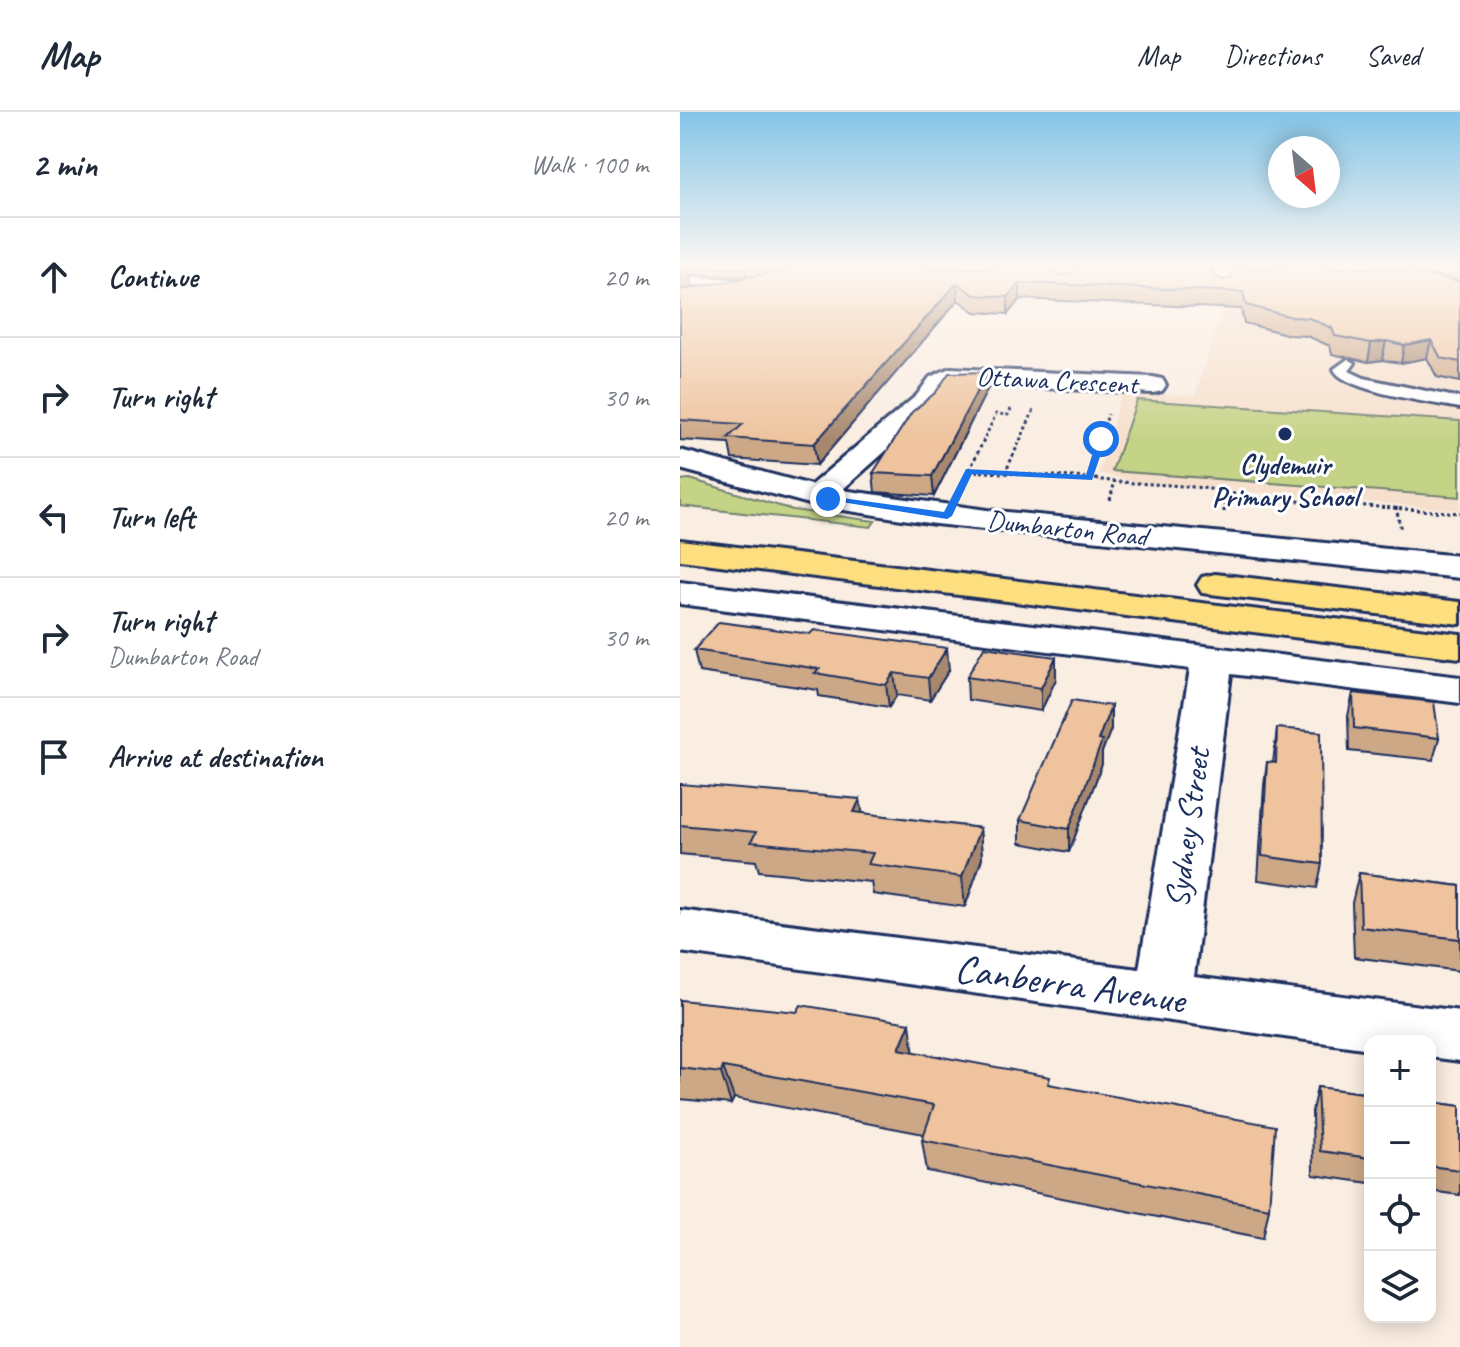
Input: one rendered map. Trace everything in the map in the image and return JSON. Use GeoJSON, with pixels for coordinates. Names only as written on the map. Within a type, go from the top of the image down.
{"type":"FeatureCollection","features":[{"type":"Feature","properties":{"kind":"main road","name":"Dumbarton Road"},"geometry":{"type":"LineString","coordinates":[[680,522],[1460,613]]}},
{"type":"Feature","properties":{"kind":"main road"},"geometry":{"type":"LineString","coordinates":[[680,550],[1460,646]]}},
{"type":"Feature","properties":{"kind":"street","name":"Ottawa Crescent"},"geometry":{"type":"LineString","coordinates":[[817,496],[926,401],[939,382],[950,376],[1153,385]]}},
{"type":"Feature","properties":{"kind":"street","name":"Dumbarton Road"},"geometry":{"type":"LineString","coordinates":[[680,459],[764,485],[947,516],[1460,567]]}},
{"type":"Feature","properties":{"kind":"street"},"geometry":{"type":"LineString","coordinates":[[680,593],[1460,690]]}},
{"type":"Feature","properties":{"kind":"street","name":"Sydney Street"},"geometry":{"type":"LineString","coordinates":[[1163,996],[1212,660]]}},
{"type":"Feature","properties":{"kind":"street","name":"Canberra Avenue"},"geometry":{"type":"LineString","coordinates":[[680,931],[1460,1036]]}},
{"type":"Feature","properties":{"kind":"lane"},"geometry":{"type":"LineString","coordinates":[[1348,363],[1341,369],[1342,373],[1359,382],[1460,403]]}},
{"type":"Feature","properties":{"kind":"path"},"geometry":{"type":"LineString","coordinates":[[947,516],[996,414],[1008,415],[1028,378]]}},
{"type":"Feature","properties":{"kind":"path"},"geometry":{"type":"LineString","coordinates":[[1089,478],[1119,382]]}},
{"type":"Feature","properties":{"kind":"path"},"geometry":{"type":"LineString","coordinates":[[1005,473],[1034,410]]}},
{"type":"Feature","properties":{"kind":"path"},"geometry":{"type":"LineString","coordinates":[[969,471],[1089,478],[1129,485],[1224,491],[1244,497],[1460,513]]}},
{"type":"Feature","properties":{"kind":"path"},"geometry":{"type":"LineString","coordinates":[[1224,491],[1224,514]]}},
{"type":"Feature","properties":{"kind":"shaded area","name":"Clydemuir Primary School"},"geometry":{"type":"Polygon","coordinates":[[[1218,326],[1460,326],[1460,510],[1134,482],[1099,473],[1121,393],[1195,395],[1218,326]]]}},
{"type":"Feature","properties":{"kind":"green space"},"geometry":{"type":"Polygon","coordinates":[[[1137,400],[1460,421],[1460,497],[1112,471],[1137,400]]]}},
{"type":"Feature","properties":{"kind":"green space"},"geometry":{"type":"Polygon","coordinates":[[[690,479],[793,510],[875,521],[871,527],[680,506],[680,480],[690,479]]]}},
{"type":"Feature","properties":{"kind":"building"},"geometry":{"type":"Polygon","coordinates":[[[680,326],[919,326],[814,444],[728,438],[743,424],[680,420],[680,326]]]}},
{"type":"Feature","properties":{"kind":"building"},"geometry":{"type":"Polygon","coordinates":[[[1327,326],[1460,326],[1460,362],[1441,358],[1431,340],[1404,345],[1386,341],[1371,343],[1335,336],[1332,328],[1327,326]]]}},
{"type":"Feature","properties":{"kind":"building"},"geometry":{"type":"Polygon","coordinates":[[[987,372],[932,476],[873,473],[912,412],[936,392],[949,373],[987,372]]]}},
{"type":"Feature","properties":{"kind":"building"},"geometry":{"type":"Polygon","coordinates":[[[719,622],[810,634],[814,630],[947,648],[928,678],[894,673],[886,685],[815,673],[819,669],[694,650],[719,622]]]}},
{"type":"Feature","properties":{"kind":"building"},"geometry":{"type":"Polygon","coordinates":[[[984,647],[1056,657],[1041,688],[967,677],[984,647]]]}},
{"type":"Feature","properties":{"kind":"building"},"geometry":{"type":"Polygon","coordinates":[[[1353,693],[1434,702],[1439,738],[1354,728],[1353,693]]]}},
{"type":"Feature","properties":{"kind":"building"},"geometry":{"type":"Polygon","coordinates":[[[1072,700],[1111,706],[1098,740],[1102,741],[1069,829],[1020,820],[1072,700]]]}},
{"type":"Feature","properties":{"kind":"building"},"geometry":{"type":"Polygon","coordinates":[[[1277,728],[1321,732],[1322,864],[1262,856],[1267,762],[1276,763],[1277,728]]]}},
{"type":"Feature","properties":{"kind":"building"},"geometry":{"type":"Polygon","coordinates":[[[680,784],[860,799],[854,812],[980,828],[962,877],[868,864],[873,853],[751,842],[756,832],[680,825],[680,784]]]}},
{"type":"Feature","properties":{"kind":"building"},"geometry":{"type":"Polygon","coordinates":[[[1359,873],[1460,886],[1460,939],[1361,927],[1359,873]]]}},
{"type":"Feature","properties":{"kind":"building"},"geometry":{"type":"Polygon","coordinates":[[[680,1000],[797,1012],[801,1005],[910,1023],[899,1049],[1050,1077],[1048,1084],[1275,1126],[1269,1208],[922,1140],[934,1105],[723,1067],[721,1073],[680,1068],[680,1000]]]}},
{"type":"Feature","properties":{"kind":"building"},"geometry":{"type":"Polygon","coordinates":[[[1317,1087],[1364,1093],[1364,1157],[1320,1151],[1317,1087]]]}},
{"type":"Feature","properties":{"kind":"building"},"geometry":{"type":"Polygon","coordinates":[[[1436,1103],[1460,1106],[1460,1170],[1436,1167],[1436,1103]]]}},
{"type":"Feature","properties":{"kind":"place","name":"Clydemuir Primary School"},"geometry":{"type":"Point","coordinates":[1285,434]}},
{"type":"Feature","properties":{"kind":"route"},"geometry":{"type":"LineString","coordinates":[[828,499],[947,516],[969,471],[1089,478],[1101,439]]}}]}
